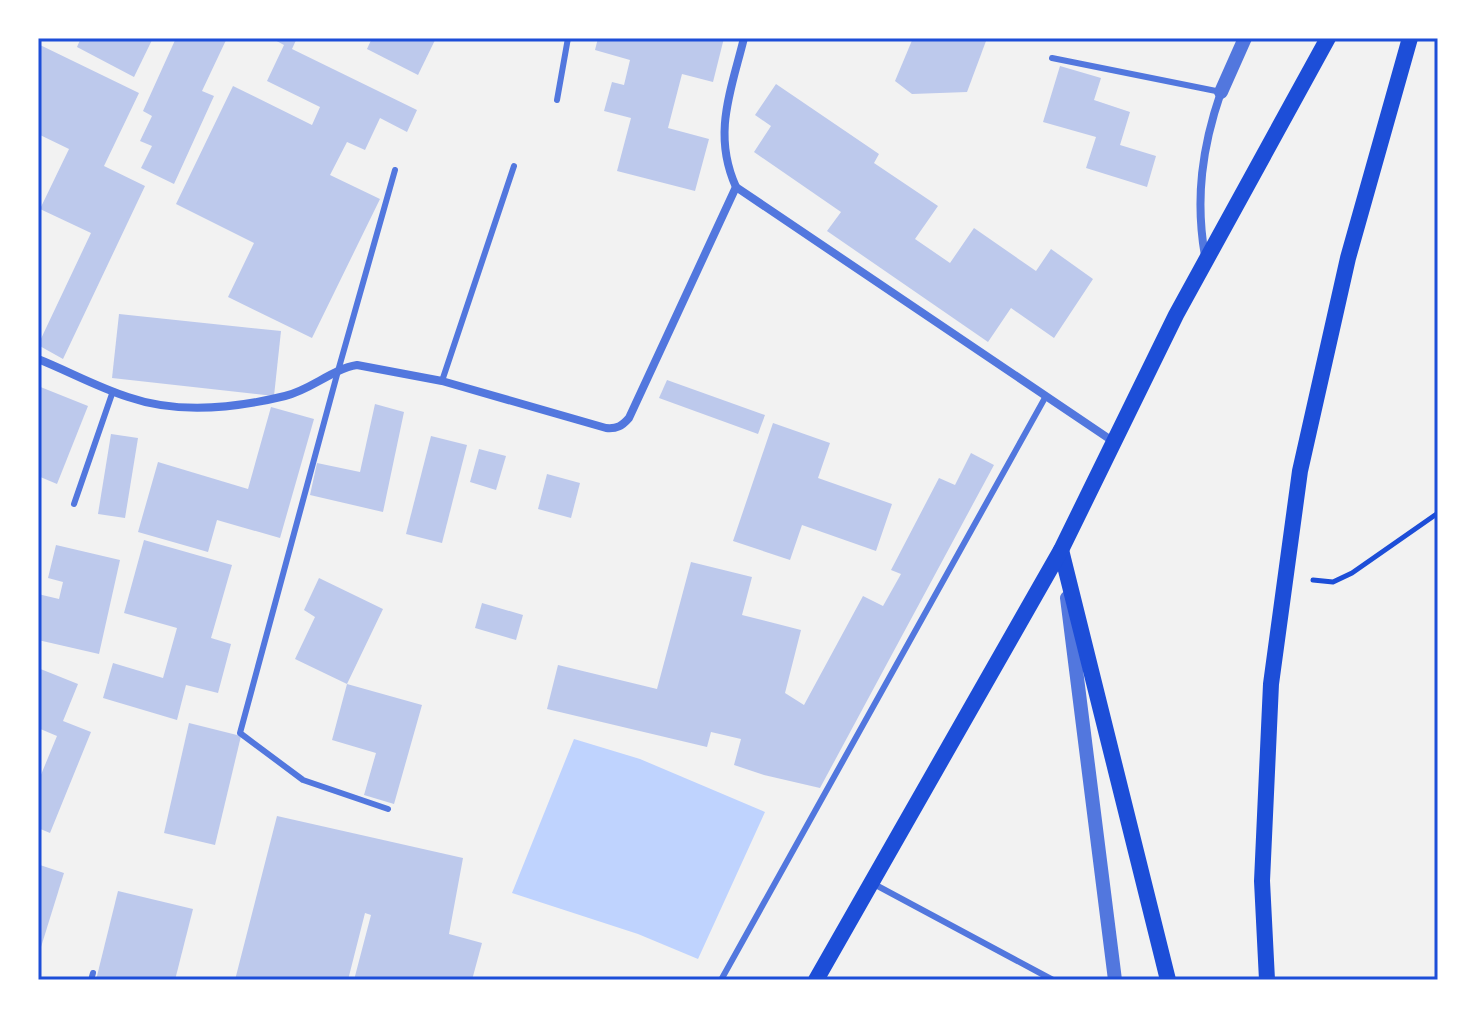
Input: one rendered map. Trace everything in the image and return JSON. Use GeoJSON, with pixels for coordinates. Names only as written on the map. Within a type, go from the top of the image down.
{"type":"FeatureCollection","features":[{"type":"Feature","properties":{"kind":"main road"},"geometry":{"type":"LineString","coordinates":[[816,980],[1061,550],[1205,260],[1328,38]]}},
{"type":"Feature","properties":{"kind":"main road"},"geometry":{"type":"LineString","coordinates":[[1267,980],[1262,881],[1271,684],[1300,471],[1327,343],[1410,38]]}},
{"type":"Feature","properties":{"kind":"main road"},"geometry":{"type":"LineString","coordinates":[[1061,550],[1168,980]]}},
{"type":"Feature","properties":{"kind":"street"},"geometry":{"type":"LineString","coordinates":[[744,38],[723,124],[725,158],[736,187],[1114,442]]}},
{"type":"Feature","properties":{"kind":"street"},"geometry":{"type":"LineString","coordinates":[[1205,260],[1200,181],[1208,135],[1221,92],[1245,38]]}},
{"type":"Feature","properties":{"kind":"street"},"geometry":{"type":"LineString","coordinates":[[38,359],[130,398],[201,407],[288,396],[343,367],[357,365],[442,381],[615,429],[623,425],[736,187]]}},
{"type":"Feature","properties":{"kind":"street"},"geometry":{"type":"LineString","coordinates":[[1061,550],[1115,980]]}},
{"type":"Feature","properties":{"kind":"lane"},"geometry":{"type":"LineString","coordinates":[[557,100],[568,38]]}},
{"type":"Feature","properties":{"kind":"lane"},"geometry":{"type":"LineString","coordinates":[[1052,58],[1221,92]]}},
{"type":"Feature","properties":{"kind":"lane"},"geometry":{"type":"LineString","coordinates":[[442,381],[514,166]]}},
{"type":"Feature","properties":{"kind":"lane"},"geometry":{"type":"LineString","coordinates":[[388,809],[303,780],[240,733],[395,170]]}},
{"type":"Feature","properties":{"kind":"lane"},"geometry":{"type":"LineString","coordinates":[[74,504],[113,391]]}},
{"type":"Feature","properties":{"kind":"lane"},"geometry":{"type":"LineString","coordinates":[[721,980],[1046,396]]}},
{"type":"Feature","properties":{"kind":"lane"},"geometry":{"type":"LineString","coordinates":[[872,883],[1053,980]]}},
{"type":"Feature","properties":{"kind":"path"},"geometry":{"type":"LineString","coordinates":[[1284,577],[1333,582],[1364,566],[1438,513]]}},
{"type":"Feature","properties":{"kind":"water"},"geometry":{"type":"Polygon","coordinates":[[[574,739],[640,759],[765,812],[698,959],[638,934],[512,893],[574,739]]]}},
{"type":"Feature","properties":{"kind":"building"},"geometry":{"type":"Polygon","coordinates":[[[81,38],[152,40],[134,77],[77,47],[81,38]]]}},
{"type":"Feature","properties":{"kind":"building"},"geometry":{"type":"Polygon","coordinates":[[[176,38],[227,38],[202,91],[214,96],[174,184],[141,168],[152,146],[140,141],[152,116],[143,111],[176,38]]]}},
{"type":"Feature","properties":{"kind":"building"},"geometry":{"type":"Polygon","coordinates":[[[271,38],[297,38],[292,49],[417,110],[407,132],[380,118],[365,150],[347,142],[330,175],[380,199],[312,338],[228,297],[254,243],[176,204],[233,86],[312,125],[320,107],[267,81],[284,45],[271,38]]]}},
{"type":"Feature","properties":{"kind":"building"},"geometry":{"type":"Polygon","coordinates":[[[372,38],[436,38],[418,75],[367,49],[372,38]]]}},
{"type":"Feature","properties":{"kind":"building"},"geometry":{"type":"Polygon","coordinates":[[[598,38],[724,38],[713,82],[682,74],[668,128],[709,139],[695,191],[617,171],[631,118],[604,111],[612,82],[624,85],[630,60],[595,50],[598,38]]]}},
{"type":"Feature","properties":{"kind":"building"},"geometry":{"type":"Polygon","coordinates":[[[913,38],[979,38],[986,41],[967,92],[912,94],[895,81],[913,38]]]}},
{"type":"Feature","properties":{"kind":"building"},"geometry":{"type":"Polygon","coordinates":[[[38,44],[139,93],[104,166],[145,186],[63,359],[38,345],[91,233],[40,209],[69,149],[38,134],[38,44]]]}},
{"type":"Feature","properties":{"kind":"building"},"geometry":{"type":"Polygon","coordinates":[[[1060,66],[1101,78],[1094,100],[1130,112],[1120,145],[1156,156],[1147,187],[1086,168],[1096,137],[1043,122],[1060,66]]]}},
{"type":"Feature","properties":{"kind":"building"},"geometry":{"type":"Polygon","coordinates":[[[776,84],[879,154],[874,163],[938,206],[915,239],[950,263],[974,228],[1036,271],[1051,249],[1093,279],[1054,338],[1011,308],[988,342],[827,231],[841,212],[754,152],[771,126],[755,115],[776,84]]]}},
{"type":"Feature","properties":{"kind":"building"},"geometry":{"type":"Polygon","coordinates":[[[119,314],[281,331],[274,396],[112,378],[119,314]]]}},
{"type":"Feature","properties":{"kind":"building"},"geometry":{"type":"Polygon","coordinates":[[[667,380],[765,415],[758,434],[659,398],[667,380]]]}},
{"type":"Feature","properties":{"kind":"building"},"geometry":{"type":"Polygon","coordinates":[[[38,386],[88,406],[57,484],[38,476],[38,386]]]}},
{"type":"Feature","properties":{"kind":"building"},"geometry":{"type":"Polygon","coordinates":[[[375,404],[404,412],[383,512],[310,495],[317,463],[360,472],[375,404]]]}},
{"type":"Feature","properties":{"kind":"building"},"geometry":{"type":"Polygon","coordinates":[[[271,407],[314,419],[280,538],[217,520],[208,552],[138,532],[158,462],[248,489],[271,407]]]}},
{"type":"Feature","properties":{"kind":"building"},"geometry":{"type":"Polygon","coordinates":[[[773,423],[830,443],[818,478],[892,504],[876,551],[802,525],[790,560],[733,541],[773,423]]]}},
{"type":"Feature","properties":{"kind":"building"},"geometry":{"type":"Polygon","coordinates":[[[111,434],[138,438],[125,518],[98,514],[111,434]]]}},
{"type":"Feature","properties":{"kind":"building"},"geometry":{"type":"Polygon","coordinates":[[[431,436],[467,445],[442,543],[406,534],[431,436]]]}},
{"type":"Feature","properties":{"kind":"building"},"geometry":{"type":"Polygon","coordinates":[[[479,449],[506,456],[496,490],[470,482],[479,449]]]}},
{"type":"Feature","properties":{"kind":"building"},"geometry":{"type":"Polygon","coordinates":[[[971,453],[994,465],[820,788],[734,765],[741,739],[711,732],[707,747],[547,709],[558,665],[657,689],[691,562],[752,577],[742,615],[801,630],[785,693],[804,705],[863,596],[883,606],[901,574],[891,570],[939,478],[955,485],[971,453]]]}},
{"type":"Feature","properties":{"kind":"building"},"geometry":{"type":"Polygon","coordinates":[[[547,474],[580,483],[571,518],[538,509],[547,474]]]}},
{"type":"Feature","properties":{"kind":"building"},"geometry":{"type":"Polygon","coordinates":[[[144,540],[232,565],[211,638],[231,644],[218,693],[186,685],[177,720],[103,698],[113,663],[163,678],[177,628],[124,613],[144,540]]]}},
{"type":"Feature","properties":{"kind":"building"},"geometry":{"type":"Polygon","coordinates":[[[56,545],[120,560],[99,654],[38,640],[38,594],[59,599],[63,582],[48,578],[56,545]]]}},
{"type":"Feature","properties":{"kind":"building"},"geometry":{"type":"Polygon","coordinates":[[[319,578],[383,609],[347,684],[295,659],[315,617],[304,610],[319,578]]]}},
{"type":"Feature","properties":{"kind":"building"},"geometry":{"type":"Polygon","coordinates":[[[482,603],[523,615],[516,640],[475,628],[482,603]]]}},
{"type":"Feature","properties":{"kind":"building"},"geometry":{"type":"Polygon","coordinates":[[[38,668],[78,684],[63,721],[91,732],[50,833],[38,828],[38,782],[57,736],[38,728],[38,668]]]}},
{"type":"Feature","properties":{"kind":"building"},"geometry":{"type":"Polygon","coordinates":[[[347,684],[422,705],[394,804],[364,795],[376,753],[332,740],[347,684]]]}},
{"type":"Feature","properties":{"kind":"building"},"geometry":{"type":"Polygon","coordinates":[[[189,723],[241,736],[215,845],[164,833],[189,723]]]}},
{"type":"Feature","properties":{"kind":"building"},"geometry":{"type":"Polygon","coordinates":[[[277,816],[463,858],[449,934],[482,943],[472,980],[354,980],[371,915],[365,913],[348,980],[235,980],[277,816]]]}},
{"type":"Feature","properties":{"kind":"building"},"geometry":{"type":"Polygon","coordinates":[[[40,865],[64,873],[41,947],[38,946],[40,865]]]}},
{"type":"Feature","properties":{"kind":"building"},"geometry":{"type":"Polygon","coordinates":[[[118,891],[193,909],[175,980],[96,980],[118,891]]]}}]}
